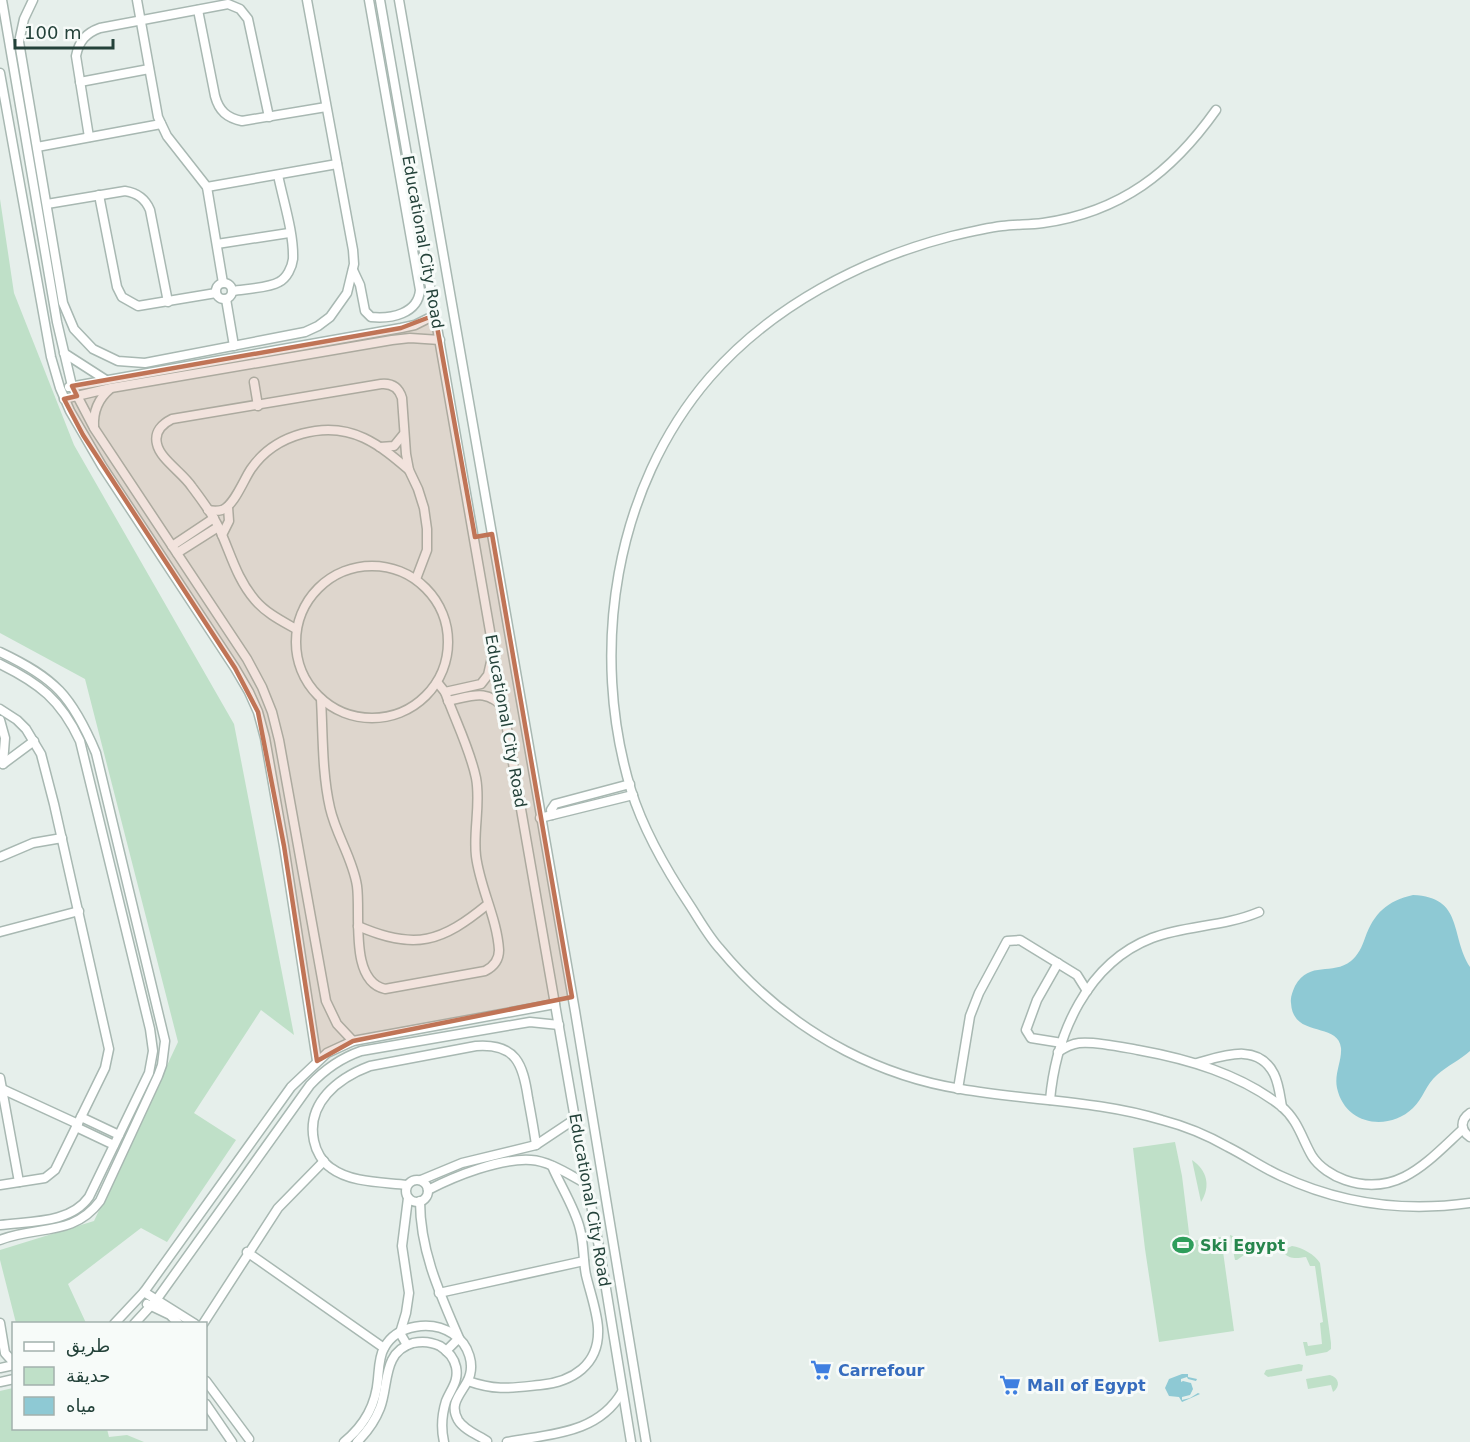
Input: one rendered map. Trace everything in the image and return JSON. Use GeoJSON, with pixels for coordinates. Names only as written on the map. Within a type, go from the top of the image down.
{"type":"FeatureCollection","features":[{"type":"Feature","properties":{"kind":"street"},"geometry":{"type":"LineString","coordinates":[[2,0],[25,139],[72,386],[94,428],[247,659],[262,687],[272,712],[282,754],[326,1001],[337,1024],[353,1041]]}},
{"type":"Feature","properties":{"kind":"street"},"geometry":{"type":"LineString","coordinates":[[33,0],[24,19],[19,42],[65,310],[74,329],[93,349],[118,361],[146,363],[305,332],[318,326],[339,306],[347,293],[353,270],[353,250],[307,0]]}},
{"type":"Feature","properties":{"kind":"street"},"geometry":{"type":"LineString","coordinates":[[137,0],[161,124],[167,136],[207,187],[223,283]]}},
{"type":"Feature","properties":{"kind":"street"},"geometry":{"type":"LineString","coordinates":[[353,270],[360,285],[365,311],[371,318],[404,313],[412,308],[419,298],[420,290],[369,0]]}},
{"type":"Feature","properties":{"kind":"street","name":"Educational City Road"},"geometry":{"type":"LineString","coordinates":[[380,0],[631,1442]]}},
{"type":"Feature","properties":{"kind":"street","name":"Educational City Road"},"geometry":{"type":"LineString","coordinates":[[399,0],[579,1035],[646,1442]]}},
{"type":"Feature","properties":{"kind":"street"},"geometry":{"type":"LineString","coordinates":[[89,136],[76,56],[83,38],[91,31],[100,28],[228,4],[240,9],[248,19],[269,117]]}},
{"type":"Feature","properties":{"kind":"street"},"geometry":{"type":"LineString","coordinates":[[198,10],[218,106],[224,114],[242,121],[326,108]]}},
{"type":"Feature","properties":{"kind":"street"},"geometry":{"type":"LineString","coordinates":[[80,82],[149,69]]}},
{"type":"Feature","properties":{"kind":"street"},"geometry":{"type":"LineString","coordinates":[[0,73],[44,325],[64,399],[102,466],[235,668],[258,712],[265,738],[284,846],[317,1061]]}},
{"type":"Feature","properties":{"kind":"street"},"geometry":{"type":"LineString","coordinates":[[1216,110],[1195,140],[1170,165],[1141,187],[1109,205],[1076,217],[1040,224],[1004,225],[957,234],[911,247],[866,265],[823,286],[783,312],[746,342],[711,376],[685,410],[654,466],[630,526],[613,614],[611,661],[614,708],[621,754],[633,795],[652,843],[675,884],[716,945],[749,981],[788,1014],[845,1050],[896,1072],[958,1089],[1127,1109],[1197,1132],[1226,1145],[1281,1177],[1337,1196],[1394,1206],[1442,1207],[1470,1203]]}},
{"type":"Feature","properties":{"kind":"street"},"geometry":{"type":"LineString","coordinates":[[37,147],[161,124]]}},
{"type":"Feature","properties":{"kind":"street"},"geometry":{"type":"LineString","coordinates":[[12,141],[25,139]]}},
{"type":"Feature","properties":{"kind":"street"},"geometry":{"type":"LineString","coordinates":[[207,187],[338,164]]}},
{"type":"Feature","properties":{"kind":"street"},"geometry":{"type":"LineString","coordinates":[[233,291],[279,283],[292,265],[290,233],[278,175]]}},
{"type":"Feature","properties":{"kind":"street"},"geometry":{"type":"LineString","coordinates":[[46,204],[125,191],[138,194],[147,204],[168,302]]}},
{"type":"Feature","properties":{"kind":"street"},"geometry":{"type":"LineString","coordinates":[[99,195],[119,292],[127,301],[138,306],[216,293]]}},
{"type":"Feature","properties":{"kind":"street"},"geometry":{"type":"LineString","coordinates":[[217,243],[290,233]]}},
{"type":"Feature","properties":{"kind":"street"},"geometry":{"type":"LineString","coordinates":[[223,283],[228,284],[233,291]]}},
{"type":"Feature","properties":{"kind":"street"},"geometry":{"type":"LineString","coordinates":[[223,283],[217,287],[216,293],[220,298],[226,299],[233,291]]}},
{"type":"Feature","properties":{"kind":"street"},"geometry":{"type":"LineString","coordinates":[[226,299],[234,346]]}},
{"type":"Feature","properties":{"kind":"street"},"geometry":{"type":"LineString","coordinates":[[64,399],[109,384],[415,325],[435,315]]}},
{"type":"Feature","properties":{"kind":"street"},"geometry":{"type":"LineString","coordinates":[[60,388],[109,384],[410,338],[440,340]]}},
{"type":"Feature","properties":{"kind":"street"},"geometry":{"type":"LineString","coordinates":[[64,353],[109,384]]}},
{"type":"Feature","properties":{"kind":"street"},"geometry":{"type":"LineString","coordinates":[[254,382],[258,406]]}},
{"type":"Feature","properties":{"kind":"street"},"geometry":{"type":"LineString","coordinates":[[296,629],[268,613],[252,596],[239,577],[213,518],[190,483],[160,453],[156,440],[157,433],[166,422],[172,419],[387,383],[397,388],[402,398],[403,435],[409,470],[424,508],[427,529],[427,550],[416,579]]}},
{"type":"Feature","properties":{"kind":"street"},"geometry":{"type":"LineString","coordinates":[[94,428],[93,418],[99,401],[109,384]]}},
{"type":"Feature","properties":{"kind":"street"},"geometry":{"type":"LineString","coordinates":[[222,536],[229,521],[228,507],[252,467],[266,452],[283,441],[302,434],[322,430],[342,431],[362,437],[380,447],[409,470]]}},
{"type":"Feature","properties":{"kind":"street"},"geometry":{"type":"LineString","coordinates":[[380,447],[394,446],[403,435]]}},
{"type":"Feature","properties":{"kind":"street"},"geometry":{"type":"LineString","coordinates":[[174,549],[220,510],[228,507]]}},
{"type":"Feature","properties":{"kind":"street"},"geometry":{"type":"LineString","coordinates":[[475,537],[492,534]]}},
{"type":"Feature","properties":{"kind":"street"},"geometry":{"type":"LineString","coordinates":[[361,566],[381,566],[399,570],[416,579],[438,602],[445,616],[448,632],[449,648],[446,663],[430,693],[417,705],[384,718],[349,715],[333,708],[309,686],[297,659],[296,629],[302,611],[312,594],[326,581],[343,571],[361,566]]}},
{"type":"Feature","properties":{"kind":"street"},"geometry":{"type":"LineString","coordinates":[[445,692],[482,684],[488,675],[494,651]]}},
{"type":"Feature","properties":{"kind":"street"},"geometry":{"type":"LineString","coordinates":[[0,652],[31,667],[50,680],[75,708],[85,725],[96,753],[165,1041],[165,1053],[158,1077],[100,1201],[86,1217],[66,1226],[0,1240]]}},
{"type":"Feature","properties":{"kind":"street"},"geometry":{"type":"LineString","coordinates":[[0,664],[25,676],[52,697],[72,725],[84,757],[153,1051],[149,1073],[83,1206],[65,1216],[0,1225]]}},
{"type":"Feature","properties":{"kind":"street"},"geometry":{"type":"LineString","coordinates":[[321,699],[327,793],[334,823],[357,886],[359,943],[366,971],[372,983],[386,989],[478,973],[490,968],[498,957],[498,944],[476,855],[476,778],[445,692],[437,682]]}},
{"type":"Feature","properties":{"kind":"street"},"geometry":{"type":"LineString","coordinates":[[482,684],[484,694]]}},
{"type":"Feature","properties":{"kind":"street"},"geometry":{"type":"LineString","coordinates":[[448,701],[484,694],[493,698],[504,709]]}},
{"type":"Feature","properties":{"kind":"street"},"geometry":{"type":"LineString","coordinates":[[0,709],[17,720],[34,741],[45,768],[109,1049],[105,1068],[52,1173],[45,1178],[0,1185]]}},
{"type":"Feature","properties":{"kind":"street"},"geometry":{"type":"LineString","coordinates":[[0,720],[4,738],[2,766]]}},
{"type":"Feature","properties":{"kind":"street"},"geometry":{"type":"LineString","coordinates":[[2,766],[34,741]]}},
{"type":"Feature","properties":{"kind":"street"},"geometry":{"type":"LineString","coordinates":[[552,815],[551,808],[555,804],[630,784]]}},
{"type":"Feature","properties":{"kind":"street"},"geometry":{"type":"LineString","coordinates":[[540,818],[633,795]]}},
{"type":"Feature","properties":{"kind":"street"},"geometry":{"type":"LineString","coordinates":[[0,857],[33,843],[62,838]]}},
{"type":"Feature","properties":{"kind":"street"},"geometry":{"type":"LineString","coordinates":[[358,926],[390,938],[424,939],[456,928],[488,904]]}},
{"type":"Feature","properties":{"kind":"street"},"geometry":{"type":"LineString","coordinates":[[0,932],[79,911]]}},
{"type":"Feature","properties":{"kind":"street"},"geometry":{"type":"LineString","coordinates":[[1050,1100],[1060,1048],[1073,1013],[1098,975],[1115,960],[1151,938],[1172,932],[1233,922],[1259,912]]}},
{"type":"Feature","properties":{"kind":"street"},"geometry":{"type":"LineString","coordinates":[[958,1089],[970,1016],[1004,944],[1011,939],[1020,940],[1077,975],[1087,991]]}},
{"type":"Feature","properties":{"kind":"street"},"geometry":{"type":"LineString","coordinates":[[1058,963],[1037,1000],[1026,1030],[1031,1038],[1060,1048],[1080,1043],[1149,1052],[1197,1063],[1241,1082],[1282,1107],[1300,1130],[1313,1157],[1321,1166],[1342,1179],[1367,1185],[1392,1182],[1414,1172],[1463,1129],[1464,1118],[1470,1113]]}},
{"type":"Feature","properties":{"kind":"street"},"geometry":{"type":"LineString","coordinates":[[1077,975],[1098,975]]}},
{"type":"Feature","properties":{"kind":"street"},"geometry":{"type":"LineString","coordinates":[[553,993],[564,1000],[572,997]]}},
{"type":"Feature","properties":{"kind":"street"},"geometry":{"type":"LineString","coordinates":[[115,1322],[142,1296],[291,1087],[317,1061],[332,1050],[353,1041],[555,1004]]}},
{"type":"Feature","properties":{"kind":"street"},"geometry":{"type":"LineString","coordinates":[[135,1322],[154,1303],[310,1085],[328,1068],[351,1054],[362,1051],[524,1023],[537,1022],[568,1028],[579,1035]]}},
{"type":"Feature","properties":{"kind":"street"},"geometry":{"type":"LineString","coordinates":[[1068,1028],[1080,1043]]}},
{"type":"Feature","properties":{"kind":"street"},"geometry":{"type":"LineString","coordinates":[[407,1185],[346,1175],[329,1167],[316,1148],[313,1120],[324,1095],[345,1077],[370,1066],[476,1046],[500,1048],[512,1055],[521,1065],[536,1145]]}},
{"type":"Feature","properties":{"kind":"street"},"geometry":{"type":"LineString","coordinates":[[1197,1063],[1241,1052],[1260,1059],[1274,1074],[1282,1107]]}},
{"type":"Feature","properties":{"kind":"street"},"geometry":{"type":"LineString","coordinates":[[0,1078],[19,1182]]}},
{"type":"Feature","properties":{"kind":"street"},"geometry":{"type":"LineString","coordinates":[[2,1089],[78,1122],[119,1135]]}},
{"type":"Feature","properties":{"kind":"street"},"geometry":{"type":"LineString","coordinates":[[407,1346],[400,1333],[409,1293],[402,1246],[408,1198],[407,1185],[412,1181],[421,1180],[462,1163],[536,1145],[575,1119]]}},
{"type":"Feature","properties":{"kind":"street"},"geometry":{"type":"LineString","coordinates":[[78,1122],[114,1145]]}},
{"type":"Feature","properties":{"kind":"street"},"geometry":{"type":"LineString","coordinates":[[1463,1129],[1470,1137]]}},
{"type":"Feature","properties":{"kind":"street"},"geometry":{"type":"LineString","coordinates":[[248,1145],[261,1155]]}},
{"type":"Feature","properties":{"kind":"street"},"geometry":{"type":"LineString","coordinates":[[428,1190],[465,1174],[506,1163],[531,1160],[552,1166],[587,1184]]}},
{"type":"Feature","properties":{"kind":"street"},"geometry":{"type":"LineString","coordinates":[[203,1322],[278,1208],[324,1161]]}},
{"type":"Feature","properties":{"kind":"street"},"geometry":{"type":"LineString","coordinates":[[468,1381],[501,1390],[557,1384],[569,1379],[588,1363],[594,1353],[598,1328],[584,1261],[581,1230],[552,1166]]}},
{"type":"Feature","properties":{"kind":"street"},"geometry":{"type":"LineString","coordinates":[[408,1198],[416,1202],[427,1196],[426,1184],[421,1180]]}},
{"type":"Feature","properties":{"kind":"street"},"geometry":{"type":"LineString","coordinates":[[420,1201],[421,1230],[432,1276],[471,1362],[468,1381],[455,1402],[457,1418],[462,1425],[488,1442]]}},
{"type":"Feature","properties":{"kind":"street"},"geometry":{"type":"LineString","coordinates":[[247,1252],[384,1348]]}},
{"type":"Feature","properties":{"kind":"street"},"geometry":{"type":"LineString","coordinates":[[440,1293],[584,1261]]}},
{"type":"Feature","properties":{"kind":"street"},"geometry":{"type":"LineString","coordinates":[[142,1296],[193,1322]]}},
{"type":"Feature","properties":{"kind":"street"},"geometry":{"type":"LineString","coordinates":[[154,1303],[178,1322]]}},
{"type":"Feature","properties":{"kind":"street"},"geometry":{"type":"LineString","coordinates":[[0,1323],[5,1353],[12,1362]]}},
{"type":"Feature","properties":{"kind":"street"},"geometry":{"type":"LineString","coordinates":[[344,1442],[371,1418],[380,1358],[390,1340],[408,1329],[426,1326],[444,1329],[459,1338]]}},
{"type":"Feature","properties":{"kind":"street"},"geometry":{"type":"LineString","coordinates":[[446,1351],[459,1338]]}},
{"type":"Feature","properties":{"kind":"street"},"geometry":{"type":"LineString","coordinates":[[357,1442],[381,1404],[389,1365],[396,1354],[407,1346],[423,1342],[432,1343],[446,1351],[455,1363],[457,1377],[443,1413],[444,1442]]}},
{"type":"Feature","properties":{"kind":"street"},"geometry":{"type":"LineString","coordinates":[[207,1382],[252,1441]]}},
{"type":"Feature","properties":{"kind":"street"},"geometry":{"type":"LineString","coordinates":[[507,1442],[587,1425],[604,1415],[622,1391]]}},
{"type":"Feature","properties":{"kind":"street"},"geometry":{"type":"LineString","coordinates":[[207,1405],[234,1442],[241,1438],[252,1441]]}},
{"type":"Feature","properties":{"kind":"highlighted area"},"geometry":{"type":"Polygon","coordinates":[[[435,315],[475,537],[492,534],[572,997],[353,1041],[317,1061],[284,846],[258,712],[235,668],[83,435],[64,399],[77,396],[72,386],[401,328],[435,315]]]}},
{"type":"Feature","properties":{"kind":"green space"},"geometry":{"type":"Polygon","coordinates":[[[0,199],[14,293],[74,445],[234,724],[294,1035],[261,1010],[194,1113],[236,1140],[167,1242],[141,1228],[68,1284],[86,1322],[16,1322],[0,1260],[0,1250],[94,1221],[178,1042],[85,679],[0,633],[0,199]]]}},
{"type":"Feature","properties":{"kind":"green space","name":"Ski Egypt"},"geometry":{"type":"Polygon","coordinates":[[[1175,1142],[1182,1176],[1190,1241],[1221,1237],[1234,1331],[1159,1342],[1133,1148],[1175,1142]]]}},
{"type":"Feature","properties":{"kind":"green space"},"geometry":{"type":"Polygon","coordinates":[[[1192,1160],[1204,1173],[1206,1179],[1206,1190],[1201,1202],[1192,1160]]]}},
{"type":"Feature","properties":{"kind":"green space"},"geometry":{"type":"Polygon","coordinates":[[[1230,1235],[1254,1244],[1255,1247],[1235,1260],[1230,1235]]]}},
{"type":"Feature","properties":{"kind":"green space"},"geometry":{"type":"Polygon","coordinates":[[[1292,1246],[1308,1252],[1320,1263],[1331,1343],[1331,1349],[1327,1352],[1306,1356],[1303,1342],[1307,1342],[1308,1346],[1322,1344],[1320,1323],[1323,1322],[1315,1266],[1310,1266],[1306,1257],[1294,1258],[1286,1255],[1285,1249],[1292,1246]]]}},
{"type":"Feature","properties":{"kind":"green space"},"geometry":{"type":"Polygon","coordinates":[[[1303,1365],[1302,1371],[1268,1377],[1264,1374],[1266,1370],[1303,1365]]]}},
{"type":"Feature","properties":{"kind":"green space"},"geometry":{"type":"Polygon","coordinates":[[[1330,1375],[1338,1382],[1333,1392],[1331,1385],[1308,1389],[1306,1379],[1330,1375]]]}},
{"type":"Feature","properties":{"kind":"green space"},"geometry":{"type":"Polygon","coordinates":[[[12,1388],[12,1430],[107,1430],[109,1437],[127,1435],[144,1442],[0,1442],[0,1391],[12,1388]]]}},
{"type":"Feature","properties":{"kind":"water"},"geometry":{"type":"Polygon","coordinates":[[[1413,895],[1429,897],[1441,903],[1453,920],[1470,967],[1470,1051],[1433,1079],[1413,1108],[1403,1116],[1380,1122],[1369,1121],[1349,1110],[1337,1088],[1341,1053],[1338,1040],[1324,1031],[1299,1021],[1294,1014],[1291,996],[1295,986],[1307,973],[1336,968],[1351,961],[1360,951],[1377,915],[1396,901],[1413,895]]]}},
{"type":"Feature","properties":{"kind":"water"},"geometry":{"type":"Polygon","coordinates":[[[1188,1374],[1188,1377],[1197,1379],[1196,1381],[1187,1377],[1181,1379],[1181,1382],[1191,1383],[1193,1389],[1190,1395],[1182,1397],[1182,1400],[1200,1394],[1182,1402],[1179,1397],[1169,1396],[1165,1388],[1169,1379],[1188,1374]]]}},
{"type":"Feature","properties":{"kind":"place","name":"Ski Egypt"},"geometry":{"type":"Point","coordinates":[1183,1245]}},
{"type":"Feature","properties":{"kind":"place","name":"Carrefour"},"geometry":{"type":"Point","coordinates":[821,1370]}},
{"type":"Feature","properties":{"kind":"place","name":"Mall of Egypt"},"geometry":{"type":"Point","coordinates":[1010,1385]}}]}
